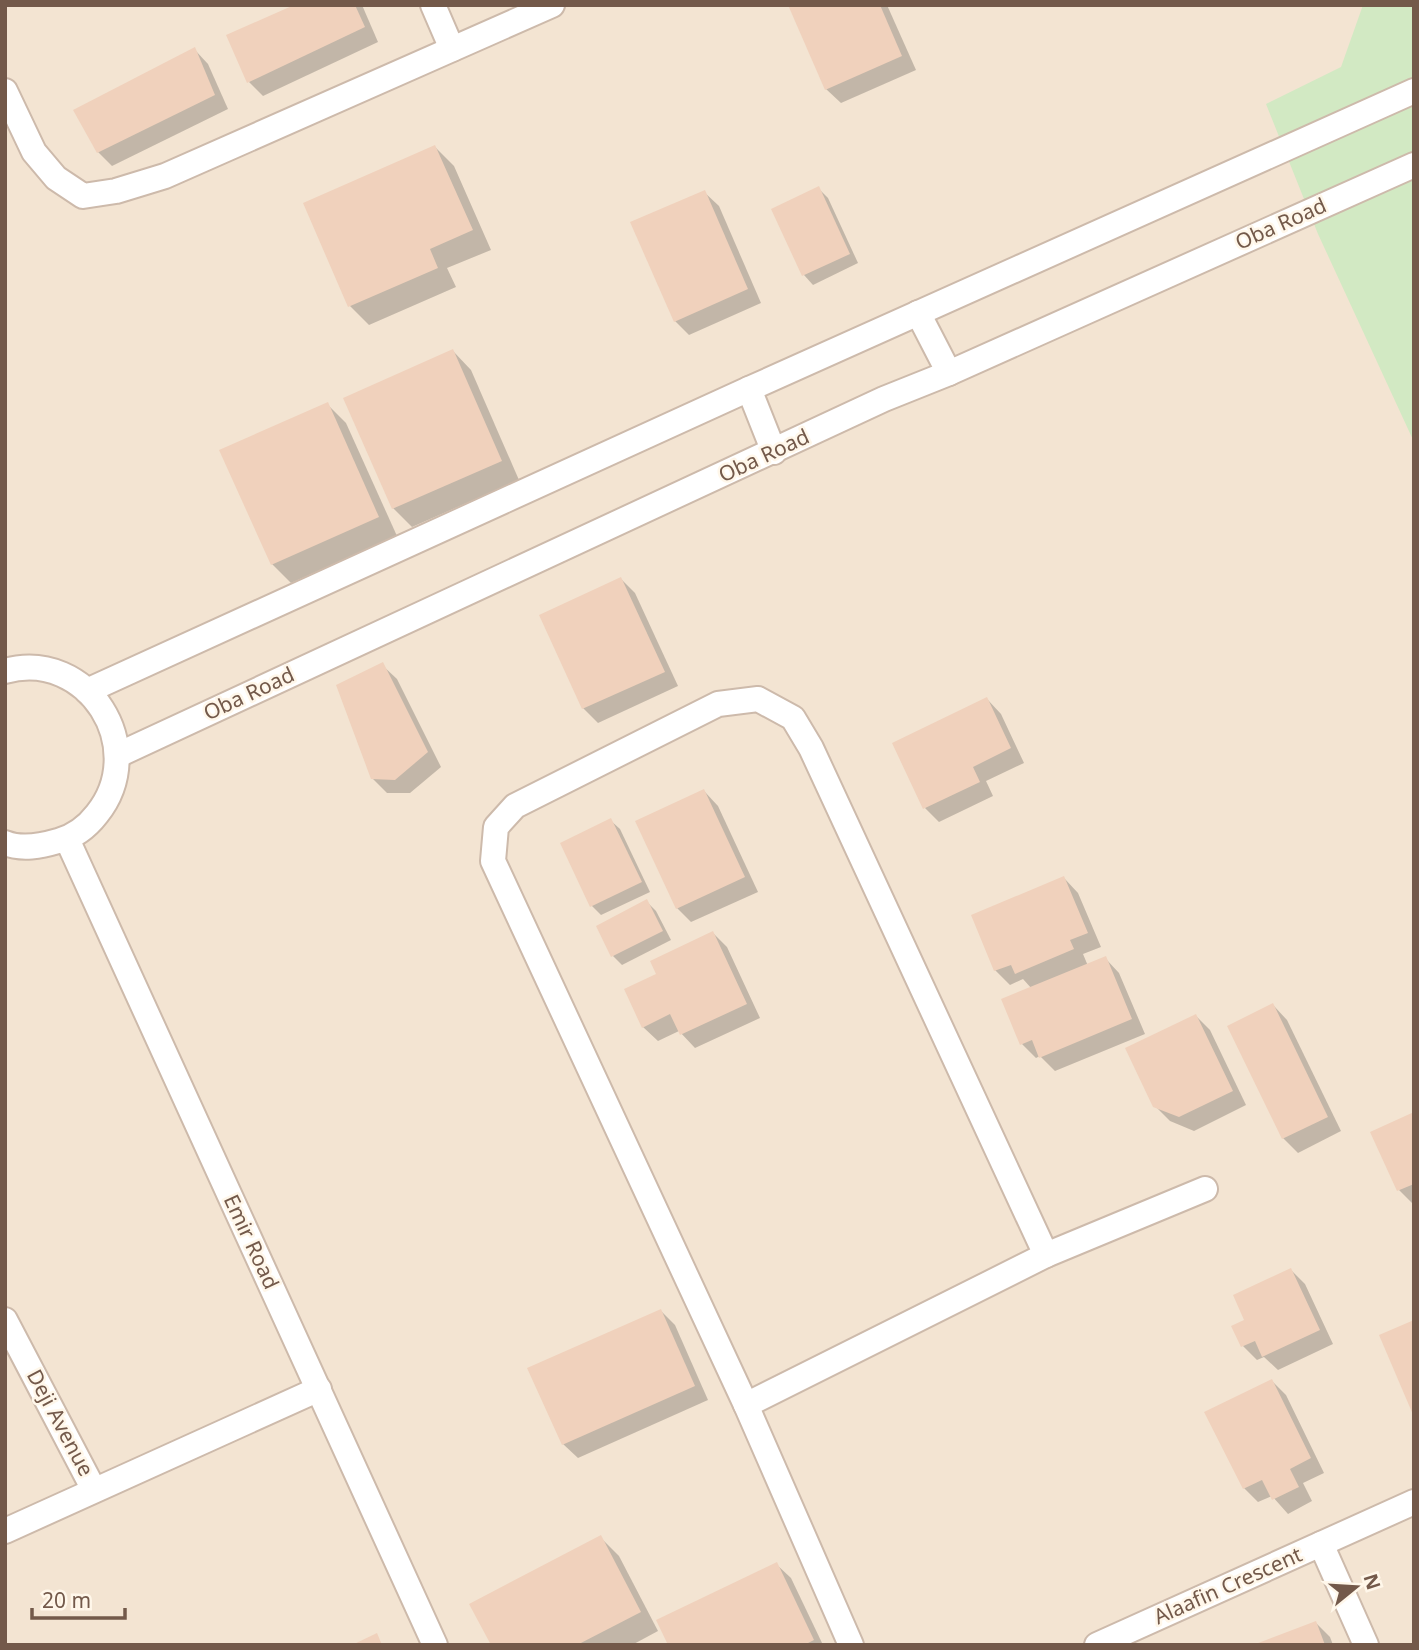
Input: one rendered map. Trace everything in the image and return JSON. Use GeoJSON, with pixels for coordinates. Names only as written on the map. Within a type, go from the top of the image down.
{"type":"FeatureCollection","features":[{"type":"Feature","properties":{"kind":"street"},"geometry":{"type":"LineString","coordinates":[[433,5],[452,49]]}},
{"type":"Feature","properties":{"kind":"street"},"geometry":{"type":"LineString","coordinates":[[5,91],[34,152],[56,178],[83,196],[116,191],[165,176],[552,5]]}},
{"type":"Feature","properties":{"kind":"street"},"geometry":{"type":"LineString","coordinates":[[87,691],[749,388],[1414,91]]}},
{"type":"Feature","properties":{"kind":"street","name":"Oba Road"},"geometry":{"type":"LineString","coordinates":[[118,754],[884,399],[949,373],[1414,165]]}},
{"type":"Feature","properties":{"kind":"street"},"geometry":{"type":"LineString","coordinates":[[918,313],[949,373]]}},
{"type":"Feature","properties":{"kind":"street"},"geometry":{"type":"LineString","coordinates":[[749,388],[774,452]]}},
{"type":"Feature","properties":{"kind":"street"},"geometry":{"type":"LineString","coordinates":[[5,671],[40,668],[63,675],[87,691],[101,706],[113,729],[118,754],[115,780],[105,804],[88,825],[67,839],[39,846],[5,843]]}},
{"type":"Feature","properties":{"kind":"street"},"geometry":{"type":"LineString","coordinates":[[851,1645],[746,1405],[494,861],[496,827],[515,806],[718,704],[758,699],[793,718],[811,748],[1046,1255]]}},
{"type":"Feature","properties":{"kind":"street","name":"Emir Road"},"geometry":{"type":"LineString","coordinates":[[67,839],[435,1645]]}},
{"type":"Feature","properties":{"kind":"street"},"geometry":{"type":"LineString","coordinates":[[746,1405],[1046,1255],[1205,1189]]}},
{"type":"Feature","properties":{"kind":"street","name":"Deji Avenue"},"geometry":{"type":"LineString","coordinates":[[5,1320],[94,1490]]}},
{"type":"Feature","properties":{"kind":"street"},"geometry":{"type":"LineString","coordinates":[[5,1531],[318,1389]]}},
{"type":"Feature","properties":{"kind":"street","name":"Alaafin Crescent"},"geometry":{"type":"LineString","coordinates":[[1097,1645],[1414,1502]]}},
{"type":"Feature","properties":{"kind":"street","name":"Alaafin Crescent"},"geometry":{"type":"LineString","coordinates":[[1321,1544],[1366,1645]]}},
{"type":"Feature","properties":{"kind":"shaded area"},"geometry":{"type":"Polygon","coordinates":[[[5,5],[1414,5],[1414,1645],[5,1645],[5,5]]]}},
{"type":"Feature","properties":{"kind":"green space"},"geometry":{"type":"Polygon","coordinates":[[[1363,5],[1414,5],[1414,442],[1318,234],[1266,104],[1341,67],[1363,5]]]}},
{"type":"Feature","properties":{"kind":"building"},"geometry":{"type":"Polygon","coordinates":[[[294,5],[355,5],[365,27],[247,83],[226,35],[294,5]]]}},
{"type":"Feature","properties":{"kind":"building"},"geometry":{"type":"Polygon","coordinates":[[[788,5],[880,5],[902,56],[825,90],[788,5]]]}},
{"type":"Feature","properties":{"kind":"building"},"geometry":{"type":"Polygon","coordinates":[[[195,47],[215,95],[97,153],[73,110],[195,47]]]}},
{"type":"Feature","properties":{"kind":"building"},"geometry":{"type":"Polygon","coordinates":[[[435,145],[473,230],[430,249],[438,268],[348,307],[303,203],[435,145]]]}},
{"type":"Feature","properties":{"kind":"building"},"geometry":{"type":"Polygon","coordinates":[[[819,186],[850,254],[802,276],[771,209],[819,186]]]}},
{"type":"Feature","properties":{"kind":"building"},"geometry":{"type":"Polygon","coordinates":[[[705,190],[748,289],[674,322],[630,222],[705,190]]]}},
{"type":"Feature","properties":{"kind":"building"},"geometry":{"type":"Polygon","coordinates":[[[453,349],[502,461],[392,509],[343,398],[453,349]]]}},
{"type":"Feature","properties":{"kind":"building"},"geometry":{"type":"Polygon","coordinates":[[[328,402],[379,517],[271,565],[219,450],[328,402]]]}},
{"type":"Feature","properties":{"kind":"building"},"geometry":{"type":"Polygon","coordinates":[[[621,577],[665,672],[582,709],[539,615],[621,577]]]}},
{"type":"Feature","properties":{"kind":"building"},"geometry":{"type":"Polygon","coordinates":[[[383,662],[428,752],[395,780],[371,779],[336,685],[383,662]]]}},
{"type":"Feature","properties":{"kind":"building"},"geometry":{"type":"Polygon","coordinates":[[[987,697],[1011,748],[973,767],[980,782],[923,809],[892,743],[987,697]]]}},
{"type":"Feature","properties":{"kind":"building"},"geometry":{"type":"Polygon","coordinates":[[[704,789],[745,877],[676,909],[635,821],[704,789]]]}},
{"type":"Feature","properties":{"kind":"building"},"geometry":{"type":"Polygon","coordinates":[[[611,818],[642,882],[590,907],[560,843],[611,818]]]}},
{"type":"Feature","properties":{"kind":"building"},"geometry":{"type":"Polygon","coordinates":[[[1064,876],[1088,933],[1070,940],[1074,949],[1015,974],[1011,965],[994,971],[971,915],[1064,876]]]}},
{"type":"Feature","properties":{"kind":"building"},"geometry":{"type":"Polygon","coordinates":[[[647,899],[663,931],[611,957],[596,926],[647,899]]]}},
{"type":"Feature","properties":{"kind":"building"},"geometry":{"type":"Polygon","coordinates":[[[713,931],[747,1004],[680,1035],[670,1014],[642,1028],[624,989],[656,974],[650,961],[713,931]]]}},
{"type":"Feature","properties":{"kind":"building"},"geometry":{"type":"Polygon","coordinates":[[[1106,956],[1132,1019],[1039,1058],[1032,1040],[1020,1045],[1001,999],[1106,956]]]}},
{"type":"Feature","properties":{"kind":"building"},"geometry":{"type":"Polygon","coordinates":[[[1273,1003],[1328,1117],[1282,1139],[1227,1026],[1273,1003]]]}},
{"type":"Feature","properties":{"kind":"building"},"geometry":{"type":"Polygon","coordinates":[[[1196,1014],[1233,1091],[1179,1117],[1153,1107],[1125,1048],[1196,1014]]]}},
{"type":"Feature","properties":{"kind":"building"},"geometry":{"type":"Polygon","coordinates":[[[1414,1112],[1414,1184],[1397,1191],[1370,1132],[1414,1112]]]}},
{"type":"Feature","properties":{"kind":"building"},"geometry":{"type":"Polygon","coordinates":[[[1291,1268],[1320,1330],[1262,1357],[1255,1341],[1241,1347],[1231,1326],[1244,1320],[1233,1295],[1291,1268]]]}},
{"type":"Feature","properties":{"kind":"building"},"geometry":{"type":"Polygon","coordinates":[[[661,1309],[695,1386],[562,1445],[527,1368],[661,1309]]]}},
{"type":"Feature","properties":{"kind":"building"},"geometry":{"type":"Polygon","coordinates":[[[1414,1320],[1414,1417],[1379,1335],[1414,1320]]]}},
{"type":"Feature","properties":{"kind":"building"},"geometry":{"type":"Polygon","coordinates":[[[1272,1379],[1311,1458],[1290,1469],[1299,1487],[1272,1500],[1262,1480],[1243,1489],[1204,1412],[1272,1379]]]}},
{"type":"Feature","properties":{"kind":"building"},"geometry":{"type":"Polygon","coordinates":[[[601,1535],[641,1612],[577,1645],[491,1645],[469,1604],[601,1535]]]}},
{"type":"Feature","properties":{"kind":"building"},"geometry":{"type":"Polygon","coordinates":[[[777,1562],[814,1640],[804,1645],[668,1645],[656,1620],[777,1562]]]}},
{"type":"Feature","properties":{"kind":"building"},"geometry":{"type":"Polygon","coordinates":[[[1316,1621],[1325,1645],[1253,1645],[1316,1621]]]}},
{"type":"Feature","properties":{"kind":"building"},"geometry":{"type":"Polygon","coordinates":[[[377,1633],[382,1645],[352,1645],[377,1633]]]}}]}
